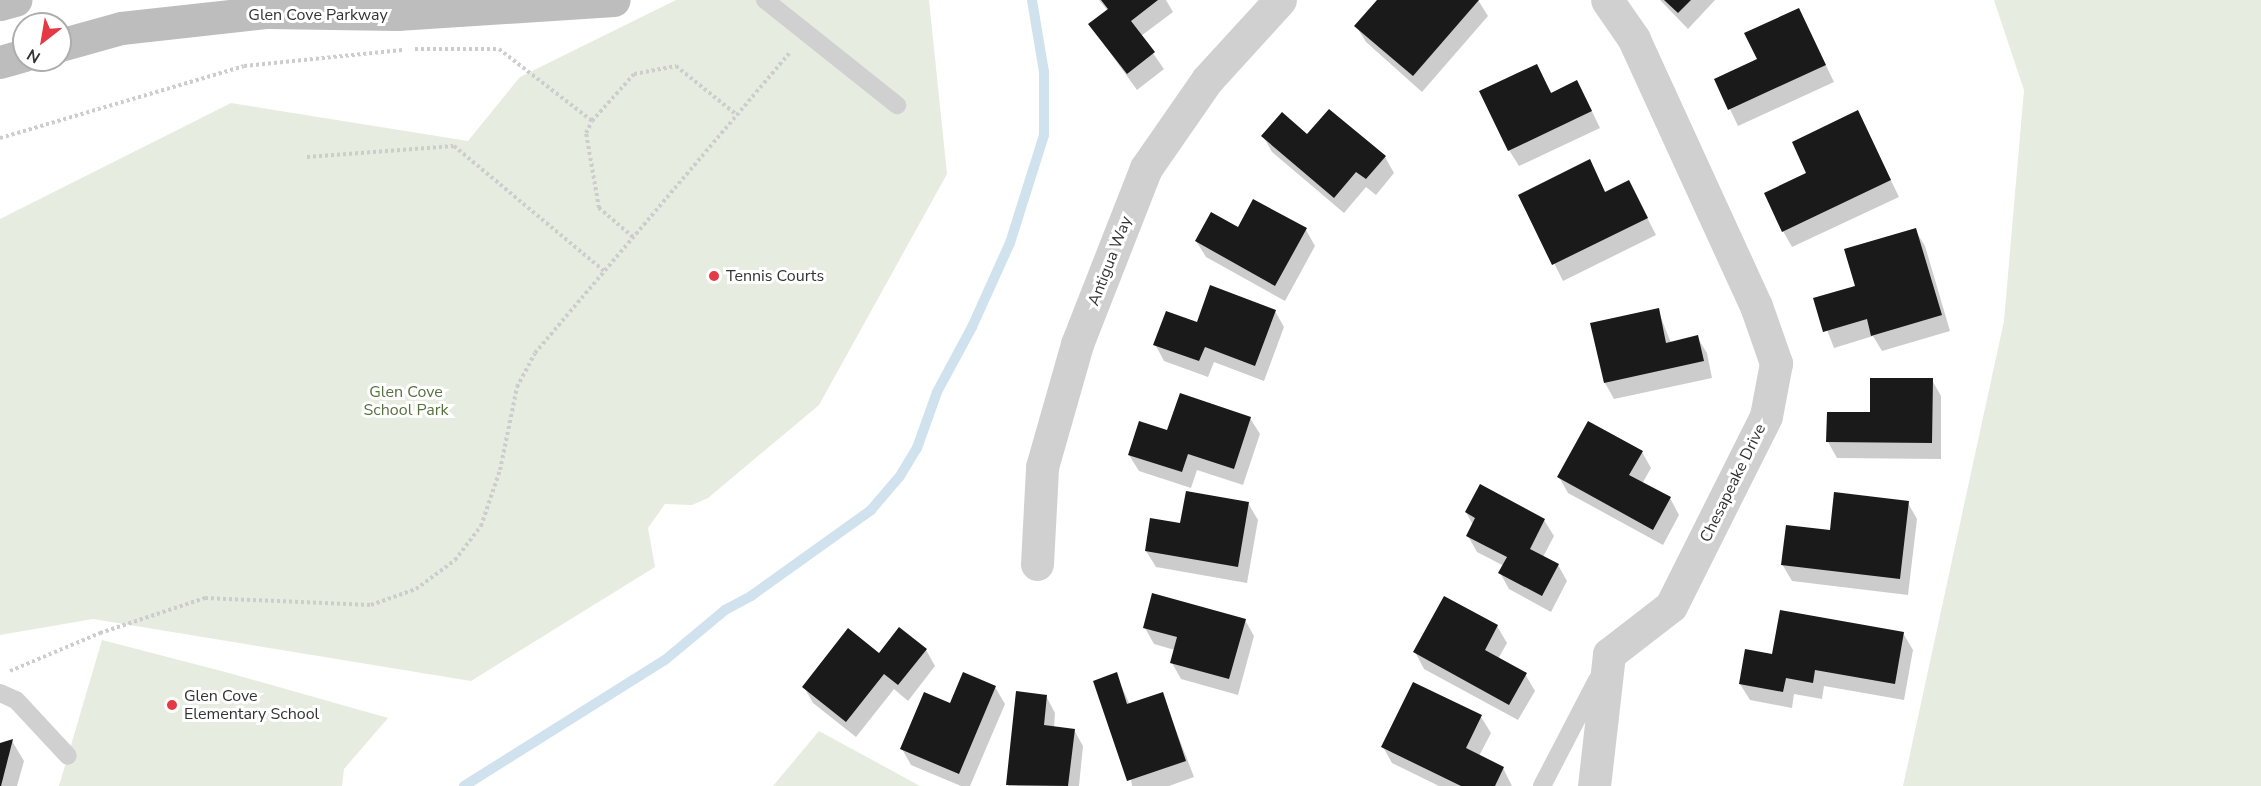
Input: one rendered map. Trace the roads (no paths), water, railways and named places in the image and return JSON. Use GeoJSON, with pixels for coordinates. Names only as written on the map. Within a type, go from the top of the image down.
{"type":"FeatureCollection","features":[{"type":"Feature","properties":{"kind":"main road"},"geometry":{"type":"LineString","coordinates":[[0,4],[15,0]]}},
{"type":"Feature","properties":{"kind":"main road","name":"Glen Cove Parkway"},"geometry":{"type":"LineString","coordinates":[[72,42],[121,28],[267,12],[397,14],[614,0]]}},
{"type":"Feature","properties":{"kind":"street","name":"Antigua Way"},"geometry":{"type":"LineString","coordinates":[[1037,564],[1042,467],[1077,344],[1146,168],[1207,80],[1280,0]]}},
{"type":"Feature","properties":{"kind":"street","name":"Chesapeake Drive"},"geometry":{"type":"LineString","coordinates":[[1607,0],[1634,39],[1756,306],[1776,363],[1766,416],[1671,606],[1608,654]]}},
{"type":"Feature","properties":{"kind":"street"},"geometry":{"type":"LineString","coordinates":[[1594,786],[1608,654]]}},
{"type":"Feature","properties":{"kind":"lane"},"geometry":{"type":"LineString","coordinates":[[765,0],[897,105]]}},
{"type":"Feature","properties":{"kind":"lane"},"geometry":{"type":"LineString","coordinates":[[1542,786],[1573,732],[1608,654]]}},
{"type":"Feature","properties":{"kind":"lane"},"geometry":{"type":"LineString","coordinates":[[0,693],[16,700],[68,756]]}},
{"type":"Feature","properties":{"kind":"waterway"},"geometry":{"type":"LineString","coordinates":[[464,786],[665,660],[725,610],[751,596],[871,510],[900,476],[917,448],[937,392],[972,327],[1010,243],[1044,135],[1044,72],[1032,0]]}},
{"type":"Feature","properties":{"kind":"place","name":"Tennis Courts"},"geometry":{"type":"Point","coordinates":[714,276]}},
{"type":"Feature","properties":{"kind":"place","name":"Glen Cove Elementary School"},"geometry":{"type":"Point","coordinates":[172,705]}},
{"type":"Feature","properties":{"kind":"park label","name":"Glen Cove School Park"},"geometry":{"type":"Point","coordinates":[406,401]}}]}
